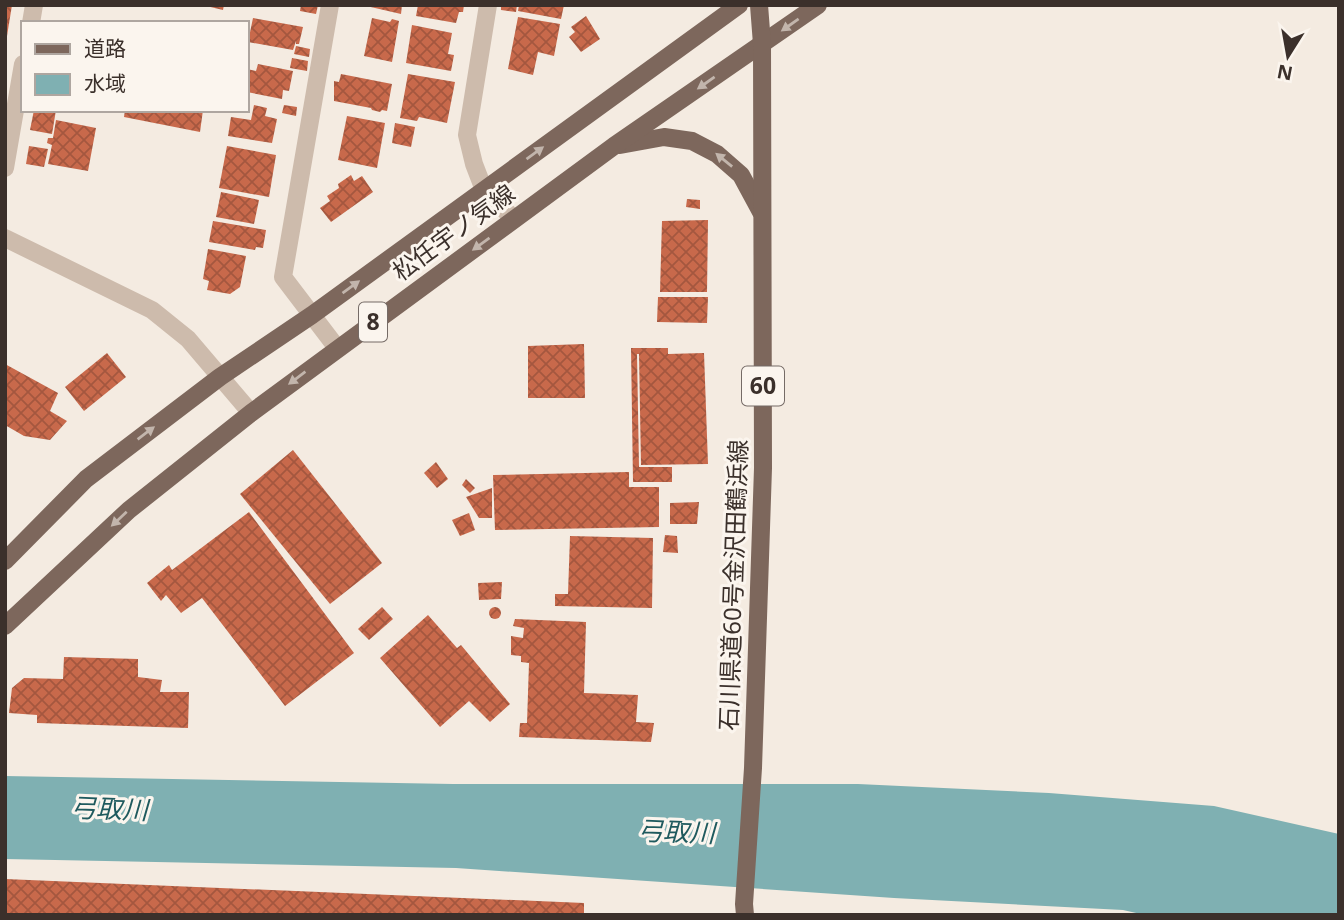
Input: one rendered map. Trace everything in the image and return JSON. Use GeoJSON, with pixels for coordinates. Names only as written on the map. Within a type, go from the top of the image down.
{"type":"FeatureCollection","features":[{"type":"Feature","properties":{"kind":"main road","name":"松任宇ノ気線"},"geometry":{"type":"LineString","coordinates":[[5,561],[86,479],[220,377],[312,315],[739,5]]}},
{"type":"Feature","properties":{"kind":"main road","name":"石川県道60号金沢田鶴浜線"},"geometry":{"type":"LineString","coordinates":[[745,909],[753,768],[762,468],[762,44],[759,5]]}},
{"type":"Feature","properties":{"kind":"main road","name":"松任宇ノ気線"},"geometry":{"type":"LineString","coordinates":[[5,626],[129,510],[251,413],[614,146],[818,5]]}},
{"type":"Feature","properties":{"kind":"main road"},"geometry":{"type":"LineString","coordinates":[[614,146],[664,137],[692,141],[717,154],[741,174],[762,215]]}},
{"type":"Feature","properties":{"kind":"street"},"geometry":{"type":"LineString","coordinates":[[330,5],[283,277],[337,348]]}},
{"type":"Feature","properties":{"kind":"street"},"geometry":{"type":"LineString","coordinates":[[488,5],[467,135],[484,190],[514,219]]}},
{"type":"Feature","properties":{"kind":"street"},"geometry":{"type":"LineString","coordinates":[[5,168],[16,73]]}},
{"type":"Feature","properties":{"kind":"street"},"geometry":{"type":"LineString","coordinates":[[5,238],[152,310],[188,339],[251,413]]}},
{"type":"Feature","properties":{"kind":"water","name":"弓取川"},"geometry":{"type":"Polygon","coordinates":[[[5,776],[453,784],[858,784],[1049,793],[1214,806],[1339,834],[1339,915],[1145,915],[1123,910],[894,898],[456,868],[5,859],[5,776]]]}},
{"type":"Feature","properties":{"kind":"building"},"geometry":{"type":"Polygon","coordinates":[[[5,5],[12,5],[7,36],[5,36],[5,5]]]}},
{"type":"Feature","properties":{"kind":"building"},"geometry":{"type":"Polygon","coordinates":[[[202,5],[224,5],[223,10],[202,5]]]}},
{"type":"Feature","properties":{"kind":"building"},"geometry":{"type":"Polygon","coordinates":[[[301,5],[318,5],[316,14],[300,11],[301,5]]]}},
{"type":"Feature","properties":{"kind":"building"},"geometry":{"type":"Polygon","coordinates":[[[362,5],[402,5],[401,14],[362,5]]]}},
{"type":"Feature","properties":{"kind":"building"},"geometry":{"type":"Polygon","coordinates":[[[418,5],[464,5],[456,23],[416,16],[418,5]]]}},
{"type":"Feature","properties":{"kind":"building"},"geometry":{"type":"Polygon","coordinates":[[[501,5],[517,5],[516,12],[501,10],[501,5]]]}},
{"type":"Feature","properties":{"kind":"building"},"geometry":{"type":"Polygon","coordinates":[[[519,5],[564,5],[561,19],[518,11],[519,5]]]}},
{"type":"Feature","properties":{"kind":"building"},"geometry":{"type":"Polygon","coordinates":[[[586,16],[600,39],[581,52],[569,37],[575,32],[571,27],[586,16]]]}},
{"type":"Feature","properties":{"kind":"building"},"geometry":{"type":"Polygon","coordinates":[[[518,17],[560,24],[554,56],[538,52],[533,75],[508,69],[518,17]]]}},
{"type":"Feature","properties":{"kind":"building"},"geometry":{"type":"Polygon","coordinates":[[[253,18],[303,27],[299,44],[296,44],[296,41],[293,50],[248,42],[253,18]]]}},
{"type":"Feature","properties":{"kind":"building"},"geometry":{"type":"Polygon","coordinates":[[[372,18],[399,21],[392,62],[364,56],[372,18]]]}},
{"type":"Feature","properties":{"kind":"building"},"geometry":{"type":"Polygon","coordinates":[[[412,25],[452,33],[448,54],[454,55],[451,71],[406,63],[412,25]]]}},
{"type":"Feature","properties":{"kind":"building"},"geometry":{"type":"Polygon","coordinates":[[[296,46],[310,49],[309,57],[294,54],[296,46]]]}},
{"type":"Feature","properties":{"kind":"building"},"geometry":{"type":"Polygon","coordinates":[[[292,58],[308,61],[307,71],[290,68],[292,58]]]}},
{"type":"Feature","properties":{"kind":"building"},"geometry":{"type":"Polygon","coordinates":[[[258,64],[293,71],[289,91],[283,90],[282,99],[248,92],[248,69],[256,71],[258,64]]]}},
{"type":"Feature","properties":{"kind":"building"},"geometry":{"type":"Polygon","coordinates":[[[341,74],[392,84],[387,111],[380,112],[334,101],[334,81],[339,82],[341,74]]]}},
{"type":"Feature","properties":{"kind":"building"},"geometry":{"type":"Polygon","coordinates":[[[408,74],[455,82],[447,123],[419,117],[417,121],[400,118],[408,74]]]}},
{"type":"Feature","properties":{"kind":"building"},"geometry":{"type":"Polygon","coordinates":[[[254,105],[267,108],[265,116],[277,119],[272,143],[228,136],[231,117],[251,120],[254,105]]]}},
{"type":"Feature","properties":{"kind":"building"},"geometry":{"type":"Polygon","coordinates":[[[284,105],[297,107],[296,116],[282,113],[284,105]]]}},
{"type":"Feature","properties":{"kind":"building"},"geometry":{"type":"Polygon","coordinates":[[[34,112],[56,112],[52,134],[30,130],[34,112]]]}},
{"type":"Feature","properties":{"kind":"building"},"geometry":{"type":"Polygon","coordinates":[[[125,112],[203,112],[200,132],[124,117],[125,112]]]}},
{"type":"Feature","properties":{"kind":"building"},"geometry":{"type":"Polygon","coordinates":[[[347,116],[385,123],[377,168],[338,160],[347,116]]]}},
{"type":"Feature","properties":{"kind":"building"},"geometry":{"type":"Polygon","coordinates":[[[56,120],[96,128],[88,171],[48,164],[52,145],[47,143],[48,138],[53,138],[56,120]]]}},
{"type":"Feature","properties":{"kind":"building"},"geometry":{"type":"Polygon","coordinates":[[[395,123],[415,127],[411,147],[392,143],[395,123]]]}},
{"type":"Feature","properties":{"kind":"building"},"geometry":{"type":"Polygon","coordinates":[[[29,146],[48,149],[44,167],[26,164],[29,146]]]}},
{"type":"Feature","properties":{"kind":"building"},"geometry":{"type":"Polygon","coordinates":[[[227,146],[276,155],[269,197],[219,188],[227,146]]]}},
{"type":"Feature","properties":{"kind":"building"},"geometry":{"type":"Polygon","coordinates":[[[351,175],[354,181],[362,176],[373,192],[331,222],[320,208],[330,201],[327,196],[339,188],[338,184],[351,175]]]}},
{"type":"Feature","properties":{"kind":"building"},"geometry":{"type":"Polygon","coordinates":[[[221,192],[259,200],[254,224],[216,217],[221,192]]]}},
{"type":"Feature","properties":{"kind":"building"},"geometry":{"type":"Polygon","coordinates":[[[687,199],[700,200],[700,209],[686,207],[687,199]]]}},
{"type":"Feature","properties":{"kind":"building"},"geometry":{"type":"Polygon","coordinates":[[[708,220],[707,292],[660,292],[662,221],[708,220]]]}},
{"type":"Feature","properties":{"kind":"building"},"geometry":{"type":"Polygon","coordinates":[[[213,221],[266,230],[263,248],[256,247],[255,250],[209,242],[213,221]]]}},
{"type":"Feature","properties":{"kind":"building"},"geometry":{"type":"Polygon","coordinates":[[[208,249],[246,256],[240,287],[230,294],[207,290],[209,281],[203,279],[208,249]]]}},
{"type":"Feature","properties":{"kind":"building"},"geometry":{"type":"Polygon","coordinates":[[[658,297],[708,297],[707,323],[657,322],[658,297]]]}},
{"type":"Feature","properties":{"kind":"building"},"geometry":{"type":"Polygon","coordinates":[[[584,344],[585,398],[528,398],[528,346],[584,344]]]}},
{"type":"Feature","properties":{"kind":"building"},"geometry":{"type":"Polygon","coordinates":[[[631,348],[668,348],[668,354],[704,353],[708,464],[641,465],[637,354],[639,467],[672,467],[672,482],[633,482],[631,348]]]}},
{"type":"Feature","properties":{"kind":"building"},"geometry":{"type":"Polygon","coordinates":[[[107,353],[126,377],[84,411],[65,387],[107,353]]]}},
{"type":"Feature","properties":{"kind":"building"},"geometry":{"type":"Polygon","coordinates":[[[5,364],[58,393],[50,411],[67,421],[50,440],[24,436],[5,425],[5,364]]]}},
{"type":"Feature","properties":{"kind":"building"},"geometry":{"type":"Polygon","coordinates":[[[293,450],[382,563],[330,604],[240,494],[293,450]]]}},
{"type":"Feature","properties":{"kind":"building"},"geometry":{"type":"Polygon","coordinates":[[[436,462],[448,479],[437,488],[424,473],[436,462]]]}},
{"type":"Feature","properties":{"kind":"building"},"geometry":{"type":"Polygon","coordinates":[[[629,472],[629,487],[659,487],[659,527],[495,530],[493,475],[629,472]]]}},
{"type":"Feature","properties":{"kind":"building"},"geometry":{"type":"Polygon","coordinates":[[[466,479],[475,488],[470,493],[462,485],[466,479]]]}},
{"type":"Feature","properties":{"kind":"building"},"geometry":{"type":"Polygon","coordinates":[[[492,488],[492,518],[479,518],[466,497],[492,488]]]}},
{"type":"Feature","properties":{"kind":"building"},"geometry":{"type":"Polygon","coordinates":[[[699,502],[697,524],[670,524],[670,503],[699,502]]]}},
{"type":"Feature","properties":{"kind":"building"},"geometry":{"type":"Polygon","coordinates":[[[249,512],[354,653],[285,706],[202,598],[181,613],[166,595],[161,601],[147,583],[169,565],[172,570],[249,512]]]}},
{"type":"Feature","properties":{"kind":"building"},"geometry":{"type":"Polygon","coordinates":[[[469,513],[475,530],[460,536],[452,520],[469,513]]]}},
{"type":"Feature","properties":{"kind":"building"},"geometry":{"type":"Polygon","coordinates":[[[665,535],[677,536],[678,553],[663,552],[665,535]]]}},
{"type":"Feature","properties":{"kind":"building"},"geometry":{"type":"Polygon","coordinates":[[[570,536],[653,538],[652,608],[555,606],[555,594],[568,594],[570,536]]]}},
{"type":"Feature","properties":{"kind":"building"},"geometry":{"type":"Polygon","coordinates":[[[502,582],[501,599],[479,600],[478,583],[502,582]]]}},
{"type":"Feature","properties":{"kind":"building"},"geometry":{"type":"Polygon","coordinates":[[[382,607],[393,619],[369,640],[358,629],[382,607]]]}},
{"type":"Feature","properties":{"kind":"building"},"geometry":{"type":"Polygon","coordinates":[[[495,607],[501,613],[495,619],[489,613],[495,607]]]}},
{"type":"Feature","properties":{"kind":"building"},"geometry":{"type":"Polygon","coordinates":[[[428,615],[457,648],[461,645],[510,704],[490,722],[469,701],[440,727],[380,658],[428,615]]]}},
{"type":"Feature","properties":{"kind":"building"},"geometry":{"type":"Polygon","coordinates":[[[515,619],[586,622],[584,693],[638,695],[636,722],[654,723],[651,742],[519,737],[520,723],[527,723],[529,663],[521,662],[521,656],[511,655],[511,636],[523,638],[524,628],[513,626],[515,619]]]}},
{"type":"Feature","properties":{"kind":"building"},"geometry":{"type":"Polygon","coordinates":[[[64,657],[138,659],[138,677],[162,680],[160,692],[189,692],[188,728],[37,723],[37,715],[9,713],[12,688],[24,678],[63,679],[64,657]]]}},
{"type":"Feature","properties":{"kind":"building"},"geometry":{"type":"Polygon","coordinates":[[[5,879],[584,903],[584,915],[5,915],[5,879]]]}}]}
